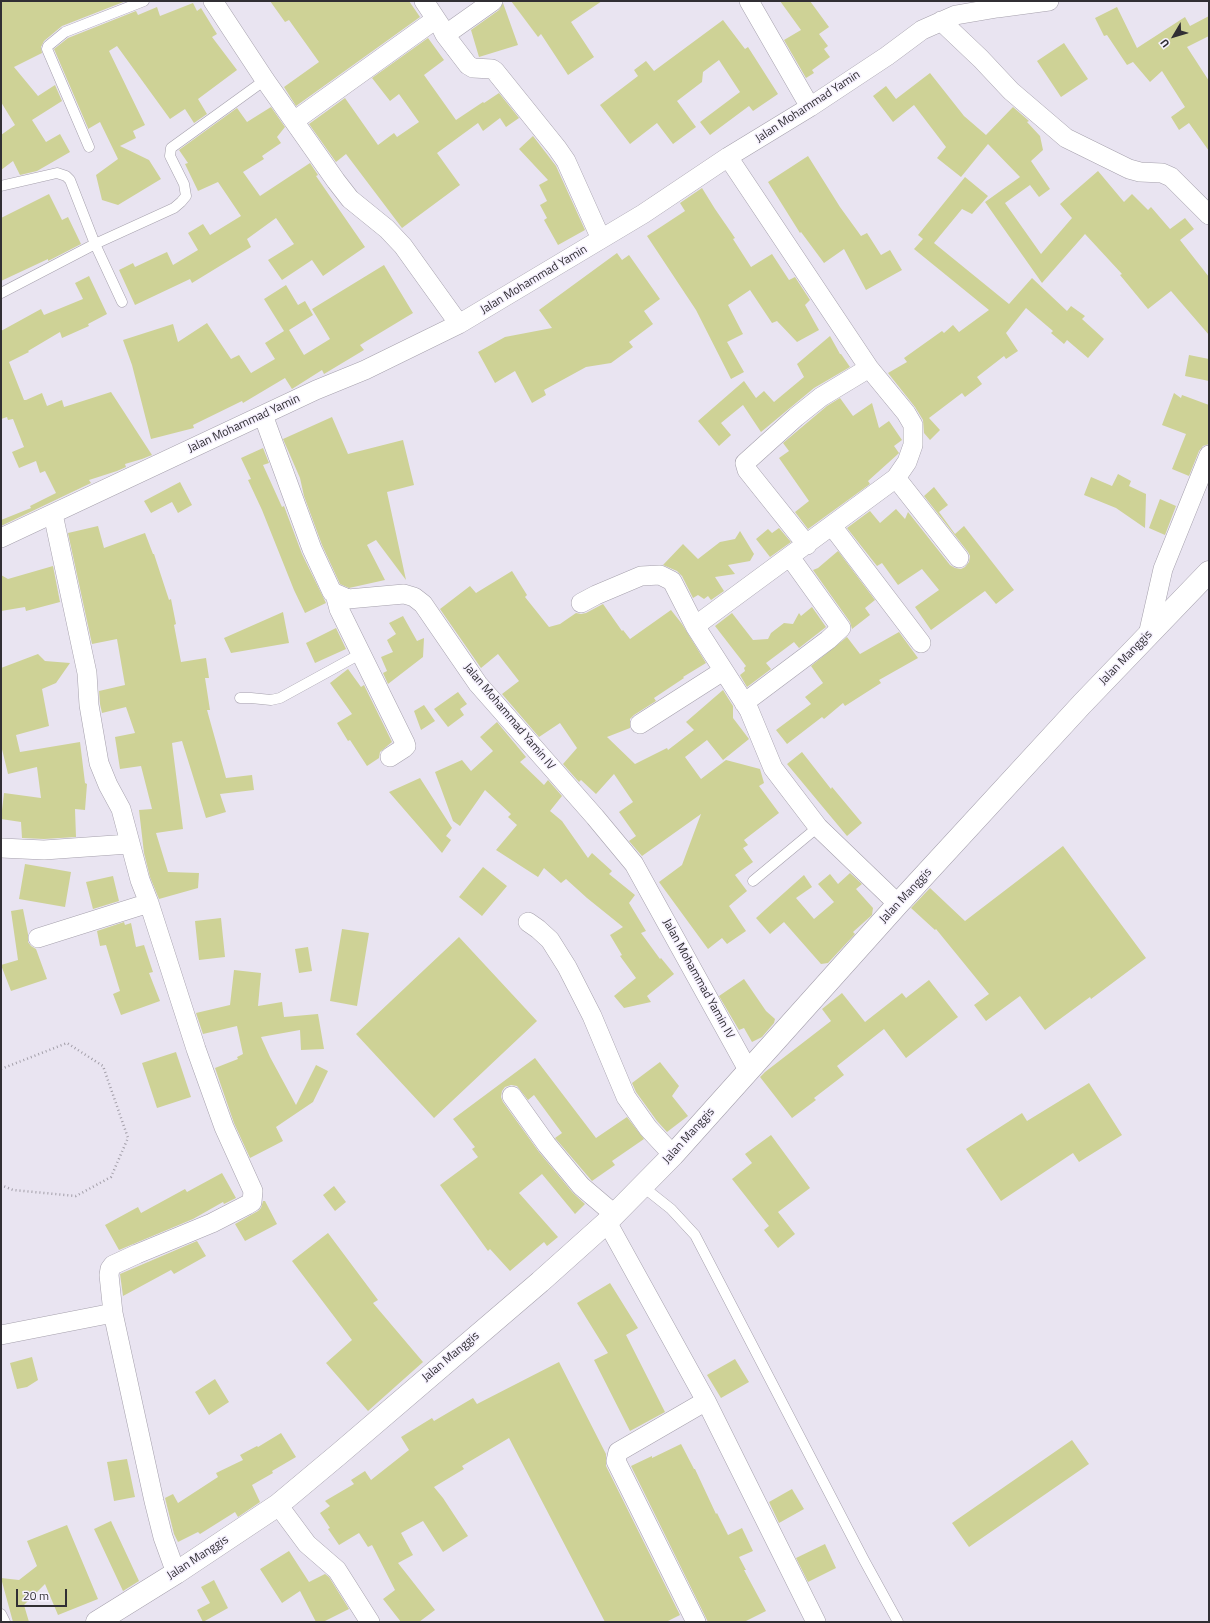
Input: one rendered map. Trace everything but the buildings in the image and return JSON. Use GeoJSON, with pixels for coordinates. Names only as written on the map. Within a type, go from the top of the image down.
{"type":"FeatureCollection","features":[{"type":"Feature","properties":{"kind":"street"},"geometry":{"type":"LineString","coordinates":[[213,1],[265,80],[350,199],[387,229],[403,246],[459,324]]}},
{"type":"Feature","properties":{"kind":"street"},"geometry":{"type":"LineString","coordinates":[[424,1],[440,27],[468,65],[474,68],[492,69],[495,71],[557,148],[566,161],[601,240]]}},
{"type":"Feature","properties":{"kind":"street"},"geometry":{"type":"LineString","coordinates":[[294,121],[440,27],[493,1]]}},
{"type":"Feature","properties":{"kind":"street"},"geometry":{"type":"LineString","coordinates":[[749,1],[810,107]]}},
{"type":"Feature","properties":{"kind":"street","name":"Jalan Mohammad Yamin"},"geometry":{"type":"LineString","coordinates":[[1,538],[316,390],[365,370],[459,324],[643,214],[728,157],[810,107],[887,56],[922,30],[956,15],[1049,1]]}},
{"type":"Feature","properties":{"kind":"street"},"geometry":{"type":"LineString","coordinates":[[941,21],[1012,91],[1066,138],[1129,169],[1140,172],[1162,173],[1170,177],[1209,215]]}},
{"type":"Feature","properties":{"kind":"street"},"geometry":{"type":"LineString","coordinates":[[696,626],[896,478],[907,462],[913,445],[914,425],[903,408],[869,368],[728,157]]}},
{"type":"Feature","properties":{"kind":"street"},"geometry":{"type":"LineString","coordinates":[[807,545],[747,470],[745,462],[821,397],[869,368]]}},
{"type":"Feature","properties":{"kind":"street"},"geometry":{"type":"LineString","coordinates":[[262,415],[312,549],[332,592],[335,594],[339,609],[405,743],[406,746],[404,748],[390,756]]}},
{"type":"Feature","properties":{"kind":"street"},"geometry":{"type":"LineString","coordinates":[[1148,635],[1163,569],[1209,455]]}},
{"type":"Feature","properties":{"kind":"street"},"geometry":{"type":"LineString","coordinates":[[896,478],[959,558]]}},
{"type":"Feature","properties":{"kind":"street"},"geometry":{"type":"LineString","coordinates":[[53,514],[87,673],[89,705],[99,763],[108,785],[121,809],[129,844],[196,1049],[224,1127],[251,1186],[253,1197],[252,1202],[234,1212],[113,1265],[110,1269],[109,1275],[113,1313],[154,1501],[163,1537],[176,1573]]}},
{"type":"Feature","properties":{"kind":"street"},"geometry":{"type":"LineString","coordinates":[[832,526],[922,643]]}},
{"type":"Feature","properties":{"kind":"street"},"geometry":{"type":"LineString","coordinates":[[744,703],[828,640],[841,628],[790,557]]}},
{"type":"Feature","properties":{"kind":"street","name":"Jalan Manggis"},"geometry":{"type":"LineString","coordinates":[[97,1622],[176,1573],[278,1505],[540,1282],[611,1218],[673,1155],[898,904],[1148,635],[1209,572]]}},
{"type":"Feature","properties":{"kind":"street"},"geometry":{"type":"LineString","coordinates":[[581,603],[596,594],[642,576],[660,575],[672,581],[696,626],[749,710],[773,768],[818,827],[898,904]]}},
{"type":"Feature","properties":{"kind":"street","name":"Jalan Mohammad Yamin IV"},"geometry":{"type":"LineString","coordinates":[[335,594],[348,599],[404,594],[414,597],[423,604],[478,684],[634,864],[748,1070]]}},
{"type":"Feature","properties":{"kind":"street"},"geometry":{"type":"LineString","coordinates":[[640,724],[724,671]]}},
{"type":"Feature","properties":{"kind":"street"},"geometry":{"type":"LineString","coordinates":[[1,848],[44,850],[129,844]]}},
{"type":"Feature","properties":{"kind":"street"},"geometry":{"type":"LineString","coordinates":[[38,938],[149,903]]}},
{"type":"Feature","properties":{"kind":"street"},"geometry":{"type":"LineString","coordinates":[[528,922],[550,940],[567,967],[592,1016],[626,1097],[648,1128],[673,1155]]}},
{"type":"Feature","properties":{"kind":"street"},"geometry":{"type":"LineString","coordinates":[[512,1096],[547,1145],[581,1186],[611,1218],[706,1401],[816,1622]]}},
{"type":"Feature","properties":{"kind":"street"},"geometry":{"type":"LineString","coordinates":[[1,1335],[113,1313]]}},
{"type":"Feature","properties":{"kind":"street"},"geometry":{"type":"LineString","coordinates":[[696,1622],[616,1461],[618,1452],[706,1401]]}},
{"type":"Feature","properties":{"kind":"street"},"geometry":{"type":"LineString","coordinates":[[278,1505],[307,1544],[338,1570],[370,1622]]}},
{"type":"Feature","properties":{"kind":"lane"},"geometry":{"type":"LineString","coordinates":[[89,147],[47,49],[48,46],[65,32],[144,1]]}},
{"type":"Feature","properties":{"kind":"lane"},"geometry":{"type":"LineString","coordinates":[[1,293],[95,244],[174,208],[186,196],[184,184],[170,156],[171,148],[265,80]]}},
{"type":"Feature","properties":{"kind":"lane"},"geometry":{"type":"LineString","coordinates":[[1,186],[57,173],[66,176],[70,180],[95,244],[122,302]]}},
{"type":"Feature","properties":{"kind":"lane"},"geometry":{"type":"LineString","coordinates":[[240,698],[271,700],[280,698],[362,653]]}},
{"type":"Feature","properties":{"kind":"lane"},"geometry":{"type":"LineString","coordinates":[[753,881],[818,827]]}},
{"type":"Feature","properties":{"kind":"lane"},"geometry":{"type":"LineString","coordinates":[[642,1186],[671,1209],[695,1235],[864,1560],[898,1622]]}},
{"type":"Feature","properties":{"kind":"lane"},"geometry":{"type":"LineString","coordinates":[[1,1614],[5,1622]]}},
{"type":"Feature","properties":{"kind":"path"},"geometry":{"type":"LineString","coordinates":[[1,1069],[67,1043],[103,1066],[128,1138],[111,1177],[76,1196],[13,1190],[1,1185]]}}]}
